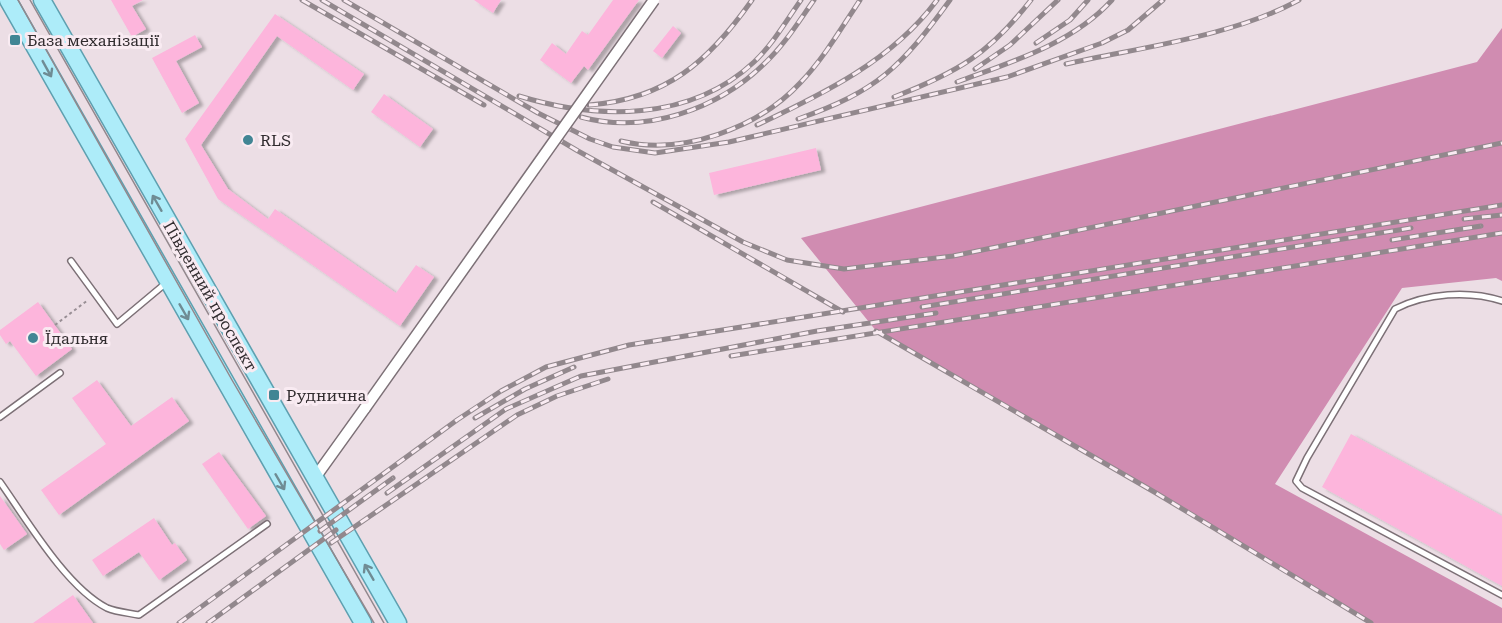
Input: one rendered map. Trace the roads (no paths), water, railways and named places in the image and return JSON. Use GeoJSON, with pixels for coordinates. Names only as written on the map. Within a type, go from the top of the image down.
{"type":"FeatureCollection","features":[{"type":"Feature","properties":{"kind":"main road","name":"Південний проспект"},"geometry":{"type":"LineString","coordinates":[[8,0],[363,623]]}},
{"type":"Feature","properties":{"kind":"main road","name":"Південний проспект"},"geometry":{"type":"LineString","coordinates":[[42,0],[398,623]]}},
{"type":"Feature","properties":{"kind":"street"},"geometry":{"type":"LineString","coordinates":[[314,479],[654,0]]}},
{"type":"Feature","properties":{"kind":"lane"},"geometry":{"type":"LineString","coordinates":[[70,261],[117,324],[167,282]]}},
{"type":"Feature","properties":{"kind":"lane"},"geometry":{"type":"LineString","coordinates":[[1502,301],[1480,294],[1459,295],[1411,300],[1395,309],[1307,458],[1296,481],[1302,489],[1502,595]]}},
{"type":"Feature","properties":{"kind":"lane"},"geometry":{"type":"LineString","coordinates":[[0,417],[60,373]]}},
{"type":"Feature","properties":{"kind":"lane"},"geometry":{"type":"LineString","coordinates":[[0,483],[59,566],[108,608],[139,615],[267,524]]}},
{"type":"Feature","properties":{"kind":"tram line"},"geometry":{"type":"LineString","coordinates":[[18,0],[232,380],[374,623]]}},
{"type":"Feature","properties":{"kind":"tram line"},"geometry":{"type":"LineString","coordinates":[[30,0],[384,623]]}},
{"type":"Feature","properties":{"kind":"railway"},"geometry":{"type":"LineString","coordinates":[[302,0],[484,105]]}},
{"type":"Feature","properties":{"kind":"railway"},"geometry":{"type":"LineString","coordinates":[[322,0],[578,151],[743,242],[787,260],[844,269],[953,256],[1502,143]]}},
{"type":"Feature","properties":{"kind":"railway"},"geometry":{"type":"LineString","coordinates":[[344,0],[538,113],[590,139],[613,147],[655,153],[729,142],[1007,77],[1102,43],[1128,30],[1163,0]]}},
{"type":"Feature","properties":{"kind":"railway"},"geometry":{"type":"LineString","coordinates":[[589,105],[641,95],[684,73],[719,41],[752,0]]}},
{"type":"Feature","properties":{"kind":"railway"},"geometry":{"type":"LineString","coordinates":[[519,96],[549,104],[611,112],[672,105],[701,96],[729,82],[754,62],[773,40],[801,0]]}},
{"type":"Feature","properties":{"kind":"railway"},"geometry":{"type":"LineString","coordinates":[[581,117],[606,122],[631,123],[656,120],[704,105],[747,79],[766,62],[786,40],[814,0]]}},
{"type":"Feature","properties":{"kind":"railway"},"geometry":{"type":"LineString","coordinates":[[621,141],[645,145],[669,145],[694,141],[742,125],[764,113],[784,98],[809,73],[860,0]]}},
{"type":"Feature","properties":{"kind":"railway"},"geometry":{"type":"LineString","coordinates":[[757,125],[831,88],[878,58],[900,40],[937,0]]}},
{"type":"Feature","properties":{"kind":"railway"},"geometry":{"type":"LineString","coordinates":[[798,119],[849,98],[886,74],[917,43],[950,0]]}},
{"type":"Feature","properties":{"kind":"railway"},"geometry":{"type":"LineString","coordinates":[[894,97],[936,79],[971,59],[1001,34],[1031,0]]}},
{"type":"Feature","properties":{"kind":"railway"},"geometry":{"type":"LineString","coordinates":[[975,69],[1010,45],[1058,0]]}},
{"type":"Feature","properties":{"kind":"railway"},"geometry":{"type":"LineString","coordinates":[[1036,43],[1070,20],[1088,0]]}},
{"type":"Feature","properties":{"kind":"railway"},"geometry":{"type":"LineString","coordinates":[[957,82],[1019,59],[1060,40],[1078,29],[1112,0]]}},
{"type":"Feature","properties":{"kind":"railway"},"geometry":{"type":"LineString","coordinates":[[1066,64],[1215,32],[1273,13],[1299,0]]}},
{"type":"Feature","properties":{"kind":"railway"},"geometry":{"type":"LineString","coordinates":[[653,202],[843,312]]}},
{"type":"Feature","properties":{"kind":"railway"},"geometry":{"type":"LineString","coordinates":[[179,623],[457,420],[501,391],[546,367],[629,345],[1502,205]]}},
{"type":"Feature","properties":{"kind":"railway"},"geometry":{"type":"LineString","coordinates":[[1464,219],[1502,215]]}},
{"type":"Feature","properties":{"kind":"railway"},"geometry":{"type":"LineString","coordinates":[[1392,240],[1481,226]]}},
{"type":"Feature","properties":{"kind":"railway"},"geometry":{"type":"LineString","coordinates":[[922,307],[1411,228]]}},
{"type":"Feature","properties":{"kind":"railway"},"geometry":{"type":"LineString","coordinates":[[731,356],[1502,233]]}},
{"type":"Feature","properties":{"kind":"railway"},"geometry":{"type":"LineString","coordinates":[[387,493],[506,409],[581,376],[817,331],[936,313]]}},
{"type":"Feature","properties":{"kind":"railway"},"geometry":{"type":"LineString","coordinates":[[876,331],[1156,493],[1371,623]]}},
{"type":"Feature","properties":{"kind":"railway"},"geometry":{"type":"LineString","coordinates":[[475,418],[525,389],[574,367]]}},
{"type":"Feature","properties":{"kind":"railway"},"geometry":{"type":"LineString","coordinates":[[331,543],[517,415],[557,396],[608,379]]}},
{"type":"Feature","properties":{"kind":"railway"},"geometry":{"type":"LineString","coordinates":[[320,531],[393,478]]}},
{"type":"Feature","properties":{"kind":"railway"},"geometry":{"type":"LineString","coordinates":[[208,623],[336,530]]}},
{"type":"Feature","properties":{"kind":"place","name":"База механізації"},"geometry":{"type":"Point","coordinates":[15,40]}},
{"type":"Feature","properties":{"kind":"place","name":"RLS"},"geometry":{"type":"Point","coordinates":[248,140]}},
{"type":"Feature","properties":{"kind":"place","name":"Їдальня"},"geometry":{"type":"Point","coordinates":[33,338]}},
{"type":"Feature","properties":{"kind":"place","name":"Руднична"},"geometry":{"type":"Point","coordinates":[274,395]}}]}
